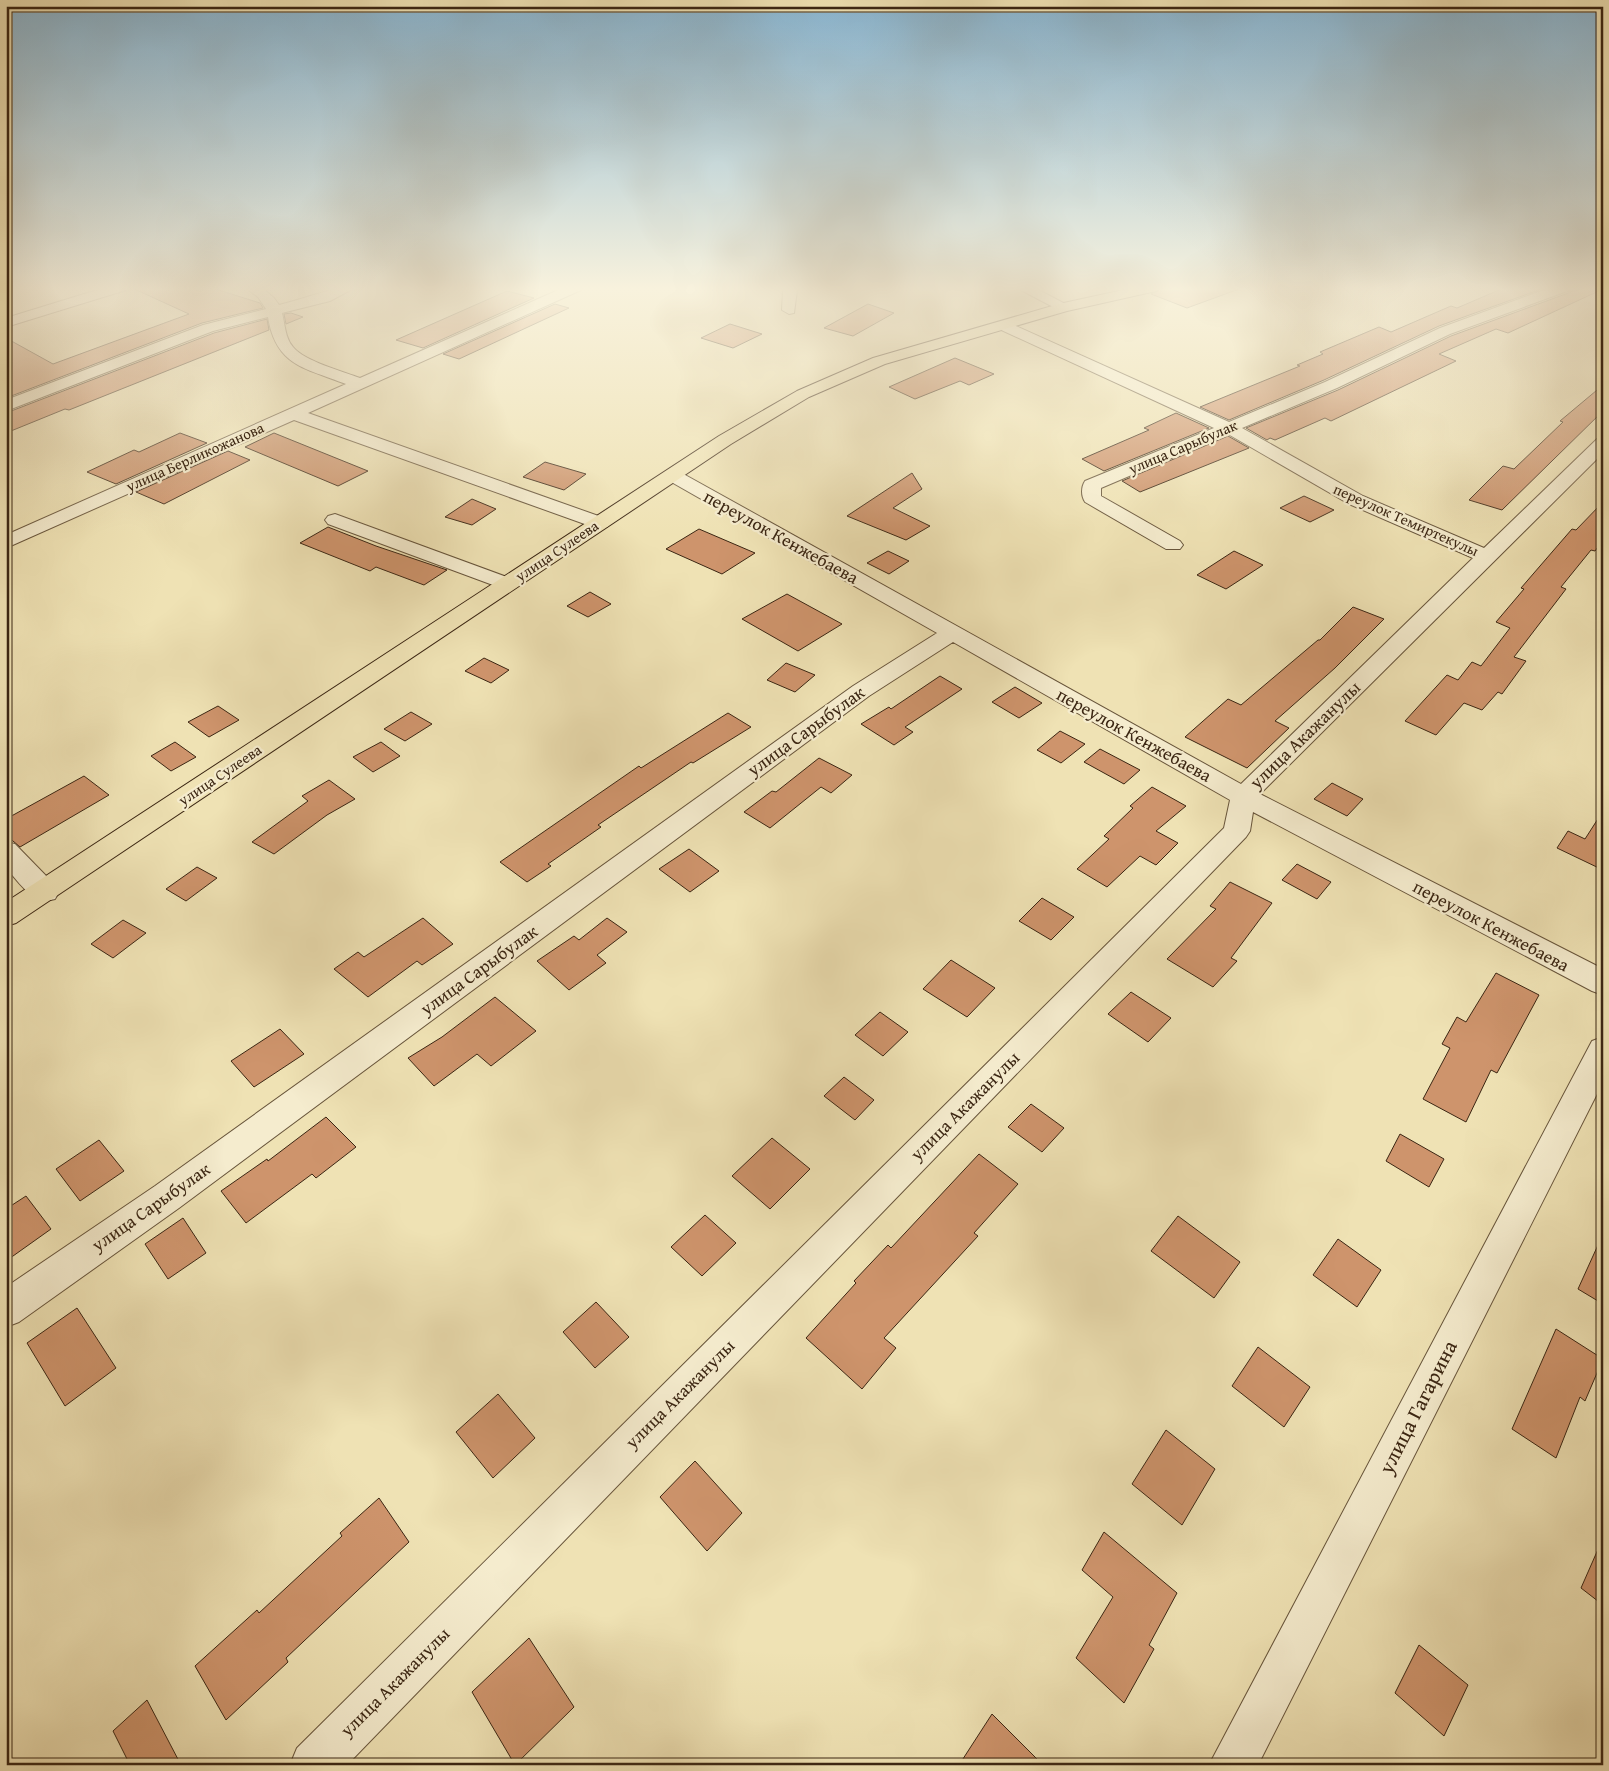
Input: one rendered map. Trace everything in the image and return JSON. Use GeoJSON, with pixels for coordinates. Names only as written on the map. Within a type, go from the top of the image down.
{"type":"FeatureCollection","features":[{"type":"Feature","properties":{"kind":"main road","name":"улица Сулеева"},"geometry":{"type":"LineString","coordinates":[[6,916],[45,892],[725,440],[803,394],[859,370]]}},
{"type":"Feature","properties":{"kind":"street"},"geometry":{"type":"LineString","coordinates":[[6,406],[100,370]]}},
{"type":"Feature","properties":{"kind":"street"},"geometry":{"type":"LineString","coordinates":[[326,370],[359,383]]}},
{"type":"Feature","properties":{"kind":"street","name":"улица Берликожанова"},"geometry":{"type":"LineString","coordinates":[[6,542],[389,370]]}},
{"type":"Feature","properties":{"kind":"street","name":"переулок Темиртекулы"},"geometry":{"type":"LineString","coordinates":[[1101,370],[1228,427],[1356,500],[1487,556]]}},
{"type":"Feature","properties":{"kind":"street","name":"улица Сарыбулак"},"geometry":{"type":"LineString","coordinates":[[1173,545],[1092,498],[1092,486],[1363,370]]}},
{"type":"Feature","properties":{"kind":"street"},"geometry":{"type":"LineString","coordinates":[[291,414],[600,523]]}},
{"type":"Feature","properties":{"kind":"street","name":"улица Акажанулы"},"geometry":{"type":"LineString","coordinates":[[314,1765],[1237,831],[1243,796],[1603,443]]}},
{"type":"Feature","properties":{"kind":"street","name":"переулок Кенжебаева"},"geometry":{"type":"LineString","coordinates":[[672,475],[1243,796],[1603,984]]}},
{"type":"Feature","properties":{"kind":"street"},"geometry":{"type":"LineString","coordinates":[[336,520],[508,584]]}},
{"type":"Feature","properties":{"kind":"street","name":"улица Сарыбулак"},"geometry":{"type":"LineString","coordinates":[[6,1309],[175,1191],[861,691],[953,633]]}},
{"type":"Feature","properties":{"kind":"street"},"geometry":{"type":"LineString","coordinates":[[6,850],[45,892]]}},
{"type":"Feature","properties":{"kind":"street","name":"улица Гагарина"},"geometry":{"type":"LineString","coordinates":[[1233,1765],[1603,1050]]}},
{"type":"Feature","properties":{"kind":"building"},"geometry":{"type":"Polygon","coordinates":[[[6,370],[80,370],[6,398],[6,370]]]}},
{"type":"Feature","properties":{"kind":"building"},"geometry":{"type":"Polygon","coordinates":[[[119,370],[170,370],[6,433],[6,413],[119,370]]]}},
{"type":"Feature","properties":{"kind":"building"},"geometry":{"type":"Polygon","coordinates":[[[928,370],[983,370],[994,374],[969,385],[960,381],[915,399],[889,387],[928,370]]]}},
{"type":"Feature","properties":{"kind":"building"},"geometry":{"type":"Polygon","coordinates":[[[1291,370],[1346,370],[1229,420],[1200,407],[1291,370]]]}},
{"type":"Feature","properties":{"kind":"building"},"geometry":{"type":"Polygon","coordinates":[[[1381,370],[1438,370],[1331,421],[1325,418],[1275,440],[1270,438],[1267,440],[1246,428],[1338,390],[1381,370]]]}},
{"type":"Feature","properties":{"kind":"building"},"geometry":{"type":"Polygon","coordinates":[[[1603,385],[1603,411],[1502,510],[1469,500],[1503,466],[1514,469],[1563,422],[1560,421],[1603,385]]]}},
{"type":"Feature","properties":{"kind":"building"},"geometry":{"type":"Polygon","coordinates":[[[1176,413],[1209,428],[1104,471],[1082,459],[1149,430],[1144,428],[1176,413]]]}},
{"type":"Feature","properties":{"kind":"building"},"geometry":{"type":"Polygon","coordinates":[[[180,433],[207,443],[116,484],[87,472],[134,450],[139,452],[180,433]]]}},
{"type":"Feature","properties":{"kind":"building"},"geometry":{"type":"Polygon","coordinates":[[[274,433],[368,471],[338,486],[245,447],[274,433]]]}},
{"type":"Feature","properties":{"kind":"building"},"geometry":{"type":"Polygon","coordinates":[[[1228,436],[1249,448],[1140,492],[1122,481],[1228,436]]]}},
{"type":"Feature","properties":{"kind":"building"},"geometry":{"type":"Polygon","coordinates":[[[228,451],[250,460],[164,504],[136,492],[228,451]]]}},
{"type":"Feature","properties":{"kind":"building"},"geometry":{"type":"Polygon","coordinates":[[[545,462],[586,474],[564,490],[523,477],[545,462]]]}},
{"type":"Feature","properties":{"kind":"building"},"geometry":{"type":"Polygon","coordinates":[[[912,473],[922,489],[893,508],[930,526],[906,540],[847,516],[912,473]]]}},
{"type":"Feature","properties":{"kind":"building"},"geometry":{"type":"Polygon","coordinates":[[[1304,496],[1334,510],[1310,522],[1280,508],[1304,496]]]}},
{"type":"Feature","properties":{"kind":"building"},"geometry":{"type":"Polygon","coordinates":[[[472,499],[496,509],[472,525],[445,517],[472,499]]]}},
{"type":"Feature","properties":{"kind":"building"},"geometry":{"type":"Polygon","coordinates":[[[1603,502],[1603,540],[1595,551],[1591,550],[1561,587],[1566,589],[1514,657],[1526,661],[1502,694],[1498,692],[1482,710],[1464,703],[1436,735],[1405,721],[1447,675],[1458,680],[1472,662],[1481,666],[1510,628],[1496,622],[1524,589],[1521,588],[1572,529],[1576,530],[1603,502]]]}},
{"type":"Feature","properties":{"kind":"building"},"geometry":{"type":"Polygon","coordinates":[[[328,527],[376,546],[447,570],[424,585],[376,567],[370,571],[300,543],[328,527]]]}},
{"type":"Feature","properties":{"kind":"building"},"geometry":{"type":"Polygon","coordinates":[[[699,529],[755,553],[722,574],[666,549],[699,529]]]}},
{"type":"Feature","properties":{"kind":"building"},"geometry":{"type":"Polygon","coordinates":[[[888,551],[909,561],[889,574],[867,563],[888,551]]]}},
{"type":"Feature","properties":{"kind":"building"},"geometry":{"type":"Polygon","coordinates":[[[1234,551],[1263,565],[1226,589],[1197,575],[1234,551]]]}},
{"type":"Feature","properties":{"kind":"building"},"geometry":{"type":"Polygon","coordinates":[[[590,592],[611,604],[588,617],[567,606],[590,592]]]}},
{"type":"Feature","properties":{"kind":"building"},"geometry":{"type":"Polygon","coordinates":[[[787,594],[842,624],[798,651],[742,619],[787,594]]]}},
{"type":"Feature","properties":{"kind":"building"},"geometry":{"type":"Polygon","coordinates":[[[1353,607],[1384,619],[1335,668],[1275,721],[1289,728],[1247,768],[1185,737],[1228,699],[1241,705],[1320,640],[1353,607]]]}},
{"type":"Feature","properties":{"kind":"building"},"geometry":{"type":"Polygon","coordinates":[[[484,658],[509,670],[491,683],[465,671],[484,658]]]}},
{"type":"Feature","properties":{"kind":"building"},"geometry":{"type":"Polygon","coordinates":[[[786,663],[815,675],[795,692],[767,680],[786,663]]]}},
{"type":"Feature","properties":{"kind":"building"},"geometry":{"type":"Polygon","coordinates":[[[940,676],[962,689],[905,727],[913,732],[894,745],[861,724],[889,707],[891,709],[940,676]]]}},
{"type":"Feature","properties":{"kind":"building"},"geometry":{"type":"Polygon","coordinates":[[[1015,687],[1042,703],[1019,718],[992,702],[1015,687]]]}},
{"type":"Feature","properties":{"kind":"building"},"geometry":{"type":"Polygon","coordinates":[[[218,706],[239,720],[209,737],[188,722],[218,706]]]}},
{"type":"Feature","properties":{"kind":"building"},"geometry":{"type":"Polygon","coordinates":[[[411,712],[432,724],[405,741],[384,729],[411,712]]]}},
{"type":"Feature","properties":{"kind":"building"},"geometry":{"type":"Polygon","coordinates":[[[728,713],[751,727],[693,763],[691,762],[598,825],[601,827],[548,864],[551,866],[527,882],[500,862],[639,766],[641,768],[728,713]]]}},
{"type":"Feature","properties":{"kind":"building"},"geometry":{"type":"Polygon","coordinates":[[[1060,731],[1085,744],[1061,763],[1037,750],[1060,731]]]}},
{"type":"Feature","properties":{"kind":"building"},"geometry":{"type":"Polygon","coordinates":[[[175,742],[196,757],[171,771],[151,756],[175,742]]]}},
{"type":"Feature","properties":{"kind":"building"},"geometry":{"type":"Polygon","coordinates":[[[381,742],[400,756],[373,772],[353,757],[381,742]]]}},
{"type":"Feature","properties":{"kind":"building"},"geometry":{"type":"Polygon","coordinates":[[[1100,749],[1140,770],[1124,784],[1084,762],[1100,749]]]}},
{"type":"Feature","properties":{"kind":"building"},"geometry":{"type":"Polygon","coordinates":[[[819,758],[852,775],[831,793],[821,787],[770,828],[744,812],[772,791],[776,792],[819,758]]]}},
{"type":"Feature","properties":{"kind":"building"},"geometry":{"type":"Polygon","coordinates":[[[84,776],[109,795],[20,847],[6,835],[6,819],[84,776]]]}},
{"type":"Feature","properties":{"kind":"building"},"geometry":{"type":"Polygon","coordinates":[[[329,780],[355,799],[327,815],[274,854],[252,842],[308,801],[302,796],[329,780]]]}},
{"type":"Feature","properties":{"kind":"building"},"geometry":{"type":"Polygon","coordinates":[[[1332,783],[1363,799],[1347,816],[1314,799],[1332,783]]]}},
{"type":"Feature","properties":{"kind":"building"},"geometry":{"type":"Polygon","coordinates":[[[1152,787],[1186,806],[1156,831],[1178,843],[1156,865],[1140,856],[1107,887],[1077,869],[1109,839],[1104,836],[1133,808],[1130,806],[1152,787]]]}},
{"type":"Feature","properties":{"kind":"building"},"geometry":{"type":"Polygon","coordinates":[[[1603,811],[1603,870],[1557,848],[1568,831],[1585,839],[1603,811]]]}},
{"type":"Feature","properties":{"kind":"building"},"geometry":{"type":"Polygon","coordinates":[[[689,849],[719,871],[690,892],[659,869],[689,849]]]}},
{"type":"Feature","properties":{"kind":"building"},"geometry":{"type":"Polygon","coordinates":[[[1297,864],[1331,882],[1317,899],[1282,880],[1297,864]]]}},
{"type":"Feature","properties":{"kind":"building"},"geometry":{"type":"Polygon","coordinates":[[[197,867],[217,878],[186,901],[166,889],[197,867]]]}},
{"type":"Feature","properties":{"kind":"building"},"geometry":{"type":"Polygon","coordinates":[[[1230,882],[1272,903],[1231,958],[1237,961],[1213,987],[1167,959],[1216,909],[1210,906],[1230,882]]]}},
{"type":"Feature","properties":{"kind":"building"},"geometry":{"type":"Polygon","coordinates":[[[1042,898],[1074,917],[1051,940],[1019,921],[1042,898]]]}},
{"type":"Feature","properties":{"kind":"building"},"geometry":{"type":"Polygon","coordinates":[[[423,918],[453,944],[422,965],[417,961],[368,997],[334,969],[358,952],[364,957],[423,918]]]}},
{"type":"Feature","properties":{"kind":"building"},"geometry":{"type":"Polygon","coordinates":[[[607,918],[627,932],[597,955],[606,963],[569,990],[537,961],[574,936],[579,940],[607,918]]]}},
{"type":"Feature","properties":{"kind":"building"},"geometry":{"type":"Polygon","coordinates":[[[123,920],[146,933],[113,958],[91,944],[123,920]]]}},
{"type":"Feature","properties":{"kind":"building"},"geometry":{"type":"Polygon","coordinates":[[[951,960],[995,988],[967,1017],[923,989],[951,960]]]}},
{"type":"Feature","properties":{"kind":"building"},"geometry":{"type":"Polygon","coordinates":[[[1496,973],[1539,995],[1497,1073],[1491,1070],[1466,1122],[1423,1099],[1450,1048],[1442,1044],[1457,1017],[1466,1022],[1496,973]]]}},
{"type":"Feature","properties":{"kind":"building"},"geometry":{"type":"Polygon","coordinates":[[[1131,992],[1171,1018],[1148,1042],[1108,1014],[1131,992]]]}},
{"type":"Feature","properties":{"kind":"building"},"geometry":{"type":"Polygon","coordinates":[[[495,997],[536,1031],[491,1066],[477,1054],[434,1086],[408,1058],[442,1037],[495,997]]]}},
{"type":"Feature","properties":{"kind":"building"},"geometry":{"type":"Polygon","coordinates":[[[880,1012],[908,1032],[883,1056],[855,1035],[880,1012]]]}},
{"type":"Feature","properties":{"kind":"building"},"geometry":{"type":"Polygon","coordinates":[[[280,1029],[304,1054],[254,1087],[231,1061],[280,1029]]]}},
{"type":"Feature","properties":{"kind":"building"},"geometry":{"type":"Polygon","coordinates":[[[844,1077],[874,1100],[855,1120],[824,1096],[844,1077]]]}},
{"type":"Feature","properties":{"kind":"building"},"geometry":{"type":"Polygon","coordinates":[[[1031,1104],[1064,1128],[1042,1152],[1008,1127],[1031,1104]]]}},
{"type":"Feature","properties":{"kind":"building"},"geometry":{"type":"Polygon","coordinates":[[[326,1117],[356,1147],[316,1178],[312,1174],[246,1223],[221,1191],[267,1159],[268,1161],[326,1117]]]}},
{"type":"Feature","properties":{"kind":"building"},"geometry":{"type":"Polygon","coordinates":[[[1400,1134],[1444,1159],[1429,1187],[1386,1161],[1400,1134]]]}},
{"type":"Feature","properties":{"kind":"building"},"geometry":{"type":"Polygon","coordinates":[[[772,1138],[810,1169],[770,1209],[732,1176],[772,1138]]]}},
{"type":"Feature","properties":{"kind":"building"},"geometry":{"type":"Polygon","coordinates":[[[99,1140],[124,1171],[80,1201],[56,1169],[99,1140]]]}},
{"type":"Feature","properties":{"kind":"building"},"geometry":{"type":"Polygon","coordinates":[[[979,1154],[1018,1184],[974,1233],[978,1236],[884,1338],[896,1348],[862,1389],[806,1338],[856,1283],[854,1281],[888,1245],[891,1248],[979,1154]]]}},
{"type":"Feature","properties":{"kind":"building"},"geometry":{"type":"Polygon","coordinates":[[[26,1196],[51,1229],[6,1261],[6,1209],[26,1196]]]}},
{"type":"Feature","properties":{"kind":"building"},"geometry":{"type":"Polygon","coordinates":[[[705,1215],[736,1243],[702,1276],[671,1247],[705,1215]]]}},
{"type":"Feature","properties":{"kind":"building"},"geometry":{"type":"Polygon","coordinates":[[[1178,1216],[1240,1262],[1214,1298],[1151,1251],[1178,1216]]]}},
{"type":"Feature","properties":{"kind":"building"},"geometry":{"type":"Polygon","coordinates":[[[183,1218],[206,1253],[168,1279],[145,1244],[183,1218]]]}},
{"type":"Feature","properties":{"kind":"building"},"geometry":{"type":"Polygon","coordinates":[[[1603,1234],[1603,1304],[1578,1289],[1603,1234]]]}},
{"type":"Feature","properties":{"kind":"building"},"geometry":{"type":"Polygon","coordinates":[[[1338,1239],[1381,1270],[1357,1307],[1313,1275],[1338,1239]]]}},
{"type":"Feature","properties":{"kind":"building"},"geometry":{"type":"Polygon","coordinates":[[[596,1302],[629,1337],[595,1368],[563,1332],[596,1302]]]}},
{"type":"Feature","properties":{"kind":"building"},"geometry":{"type":"Polygon","coordinates":[[[77,1308],[116,1368],[65,1406],[27,1343],[77,1308]]]}},
{"type":"Feature","properties":{"kind":"building"},"geometry":{"type":"Polygon","coordinates":[[[1556,1329],[1603,1359],[1585,1401],[1580,1397],[1556,1458],[1512,1429],[1556,1329]]]}},
{"type":"Feature","properties":{"kind":"building"},"geometry":{"type":"Polygon","coordinates":[[[1258,1347],[1310,1387],[1284,1427],[1232,1386],[1258,1347]]]}},
{"type":"Feature","properties":{"kind":"building"},"geometry":{"type":"Polygon","coordinates":[[[498,1394],[535,1438],[493,1478],[456,1432],[498,1394]]]}},
{"type":"Feature","properties":{"kind":"building"},"geometry":{"type":"Polygon","coordinates":[[[1166,1430],[1215,1469],[1182,1525],[1132,1484],[1166,1430]]]}},
{"type":"Feature","properties":{"kind":"building"},"geometry":{"type":"Polygon","coordinates":[[[695,1461],[742,1513],[707,1551],[660,1497],[695,1461]]]}},
{"type":"Feature","properties":{"kind":"building"},"geometry":{"type":"Polygon","coordinates":[[[379,1498],[409,1542],[286,1658],[288,1662],[226,1720],[195,1666],[257,1610],[259,1613],[342,1536],[340,1533],[379,1498]]]}},
{"type":"Feature","properties":{"kind":"building"},"geometry":{"type":"Polygon","coordinates":[[[1104,1532],[1177,1593],[1149,1645],[1154,1649],[1124,1703],[1076,1658],[1113,1597],[1082,1570],[1104,1532]]]}},
{"type":"Feature","properties":{"kind":"building"},"geometry":{"type":"Polygon","coordinates":[[[1603,1538],[1603,1605],[1581,1588],[1603,1538]]]}},
{"type":"Feature","properties":{"kind":"building"},"geometry":{"type":"Polygon","coordinates":[[[529,1638],[574,1707],[515,1765],[472,1692],[529,1638]]]}},
{"type":"Feature","properties":{"kind":"building"},"geometry":{"type":"Polygon","coordinates":[[[1419,1645],[1468,1685],[1444,1736],[1395,1693],[1419,1645]]]}},
{"type":"Feature","properties":{"kind":"building"},"geometry":{"type":"Polygon","coordinates":[[[147,1700],[181,1765],[130,1765],[113,1731],[147,1700]]]}},
{"type":"Feature","properties":{"kind":"building"},"geometry":{"type":"Polygon","coordinates":[[[992,1714],[1043,1765],[959,1765],[992,1714]]]}}]}
